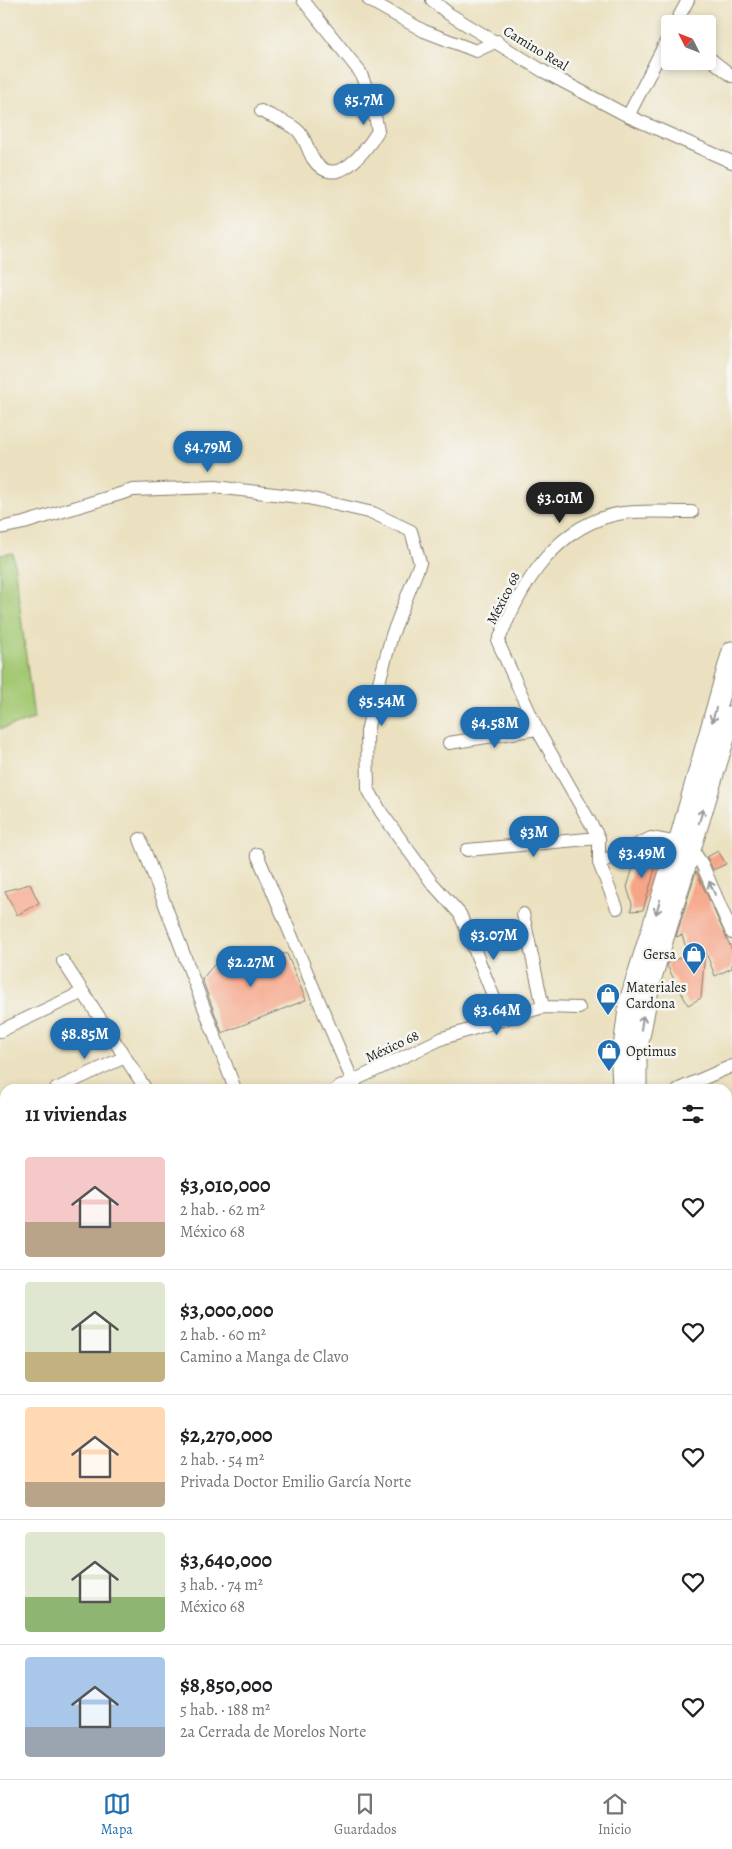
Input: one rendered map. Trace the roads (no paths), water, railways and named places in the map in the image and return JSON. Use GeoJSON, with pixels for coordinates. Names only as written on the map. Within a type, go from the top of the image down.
{"type":"FeatureCollection","features":[{"type":"Feature","properties":{"kind":"main road"},"geometry":{"type":"LineString","coordinates":[[637,1084],[637,1053],[650,984],[732,651]]}},
{"type":"Feature","properties":{"kind":"main road"},"geometry":{"type":"LineString","coordinates":[[622,1084],[621,1064],[629,1001],[732,715]]}},
{"type":"Feature","properties":{"kind":"street"},"geometry":{"type":"LineString","coordinates":[[261,111],[296,129],[319,167],[330,172],[342,171],[370,144],[378,131],[372,100],[360,72],[303,0]]}},
{"type":"Feature","properties":{"kind":"street"},"geometry":{"type":"LineString","coordinates":[[368,0],[424,31],[476,51],[497,41]]}},
{"type":"Feature","properties":{"kind":"street","name":"Camino Real"},"geometry":{"type":"LineString","coordinates":[[432,0],[450,14],[497,41],[542,71],[628,116],[732,162]]}},
{"type":"Feature","properties":{"kind":"street"},"geometry":{"type":"LineString","coordinates":[[680,15],[688,0]]}},
{"type":"Feature","properties":{"kind":"street"},"geometry":{"type":"LineString","coordinates":[[628,116],[661,53]]}},
{"type":"Feature","properties":{"kind":"street"},"geometry":{"type":"LineString","coordinates":[[716,63],[732,76]]}},
{"type":"Feature","properties":{"kind":"street"},"geometry":{"type":"LineString","coordinates":[[0,528],[24,523],[133,490],[215,487],[308,498],[372,513],[411,531],[420,563],[392,635],[373,704],[367,732],[368,788],[380,812],[402,843],[432,883],[460,914],[502,1020]]}},
{"type":"Feature","properties":{"kind":"street","name":"México 68"},"geometry":{"type":"LineString","coordinates":[[617,908],[599,863],[598,838],[537,728],[498,642],[529,577],[560,542],[579,527],[622,513],[692,512]]}},
{"type":"Feature","properties":{"kind":"street"},"geometry":{"type":"LineString","coordinates":[[449,743],[537,728]]}},
{"type":"Feature","properties":{"kind":"street"},"geometry":{"type":"LineString","coordinates":[[468,850],[598,838]]}},
{"type":"Feature","properties":{"kind":"street"},"geometry":{"type":"LineString","coordinates":[[599,863],[651,838],[685,846],[702,864],[732,933]]}},
{"type":"Feature","properties":{"kind":"street"},"geometry":{"type":"LineString","coordinates":[[140,839],[233,1084]]}},
{"type":"Feature","properties":{"kind":"street"},"geometry":{"type":"LineString","coordinates":[[256,854],[354,1084]]}},
{"type":"Feature","properties":{"kind":"street"},"geometry":{"type":"LineString","coordinates":[[523,914],[543,1007]]}},
{"type":"Feature","properties":{"kind":"street"},"geometry":{"type":"LineString","coordinates":[[64,961],[142,1084]]}},
{"type":"Feature","properties":{"kind":"street"},"geometry":{"type":"LineString","coordinates":[[0,1031],[83,992]]}},
{"type":"Feature","properties":{"kind":"street","name":"México 68"},"geometry":{"type":"LineString","coordinates":[[356,1084],[443,1038],[543,1007],[578,1008]]}},
{"type":"Feature","properties":{"kind":"street"},"geometry":{"type":"LineString","coordinates":[[66,1084],[125,1056]]}},
{"type":"Feature","properties":{"kind":"street"},"geometry":{"type":"LineString","coordinates":[[691,1084],[732,1066]]}},
{"type":"Feature","properties":{"kind":"place","name":"Gersa"},"geometry":{"type":"Point","coordinates":[694,975]}},
{"type":"Feature","properties":{"kind":"place","name":"Materiales Cardona"},"geometry":{"type":"Point","coordinates":[608,1016]}},
{"type":"Feature","properties":{"kind":"place","name":"Optimus"},"geometry":{"type":"Point","coordinates":[609,1072]}}]}
